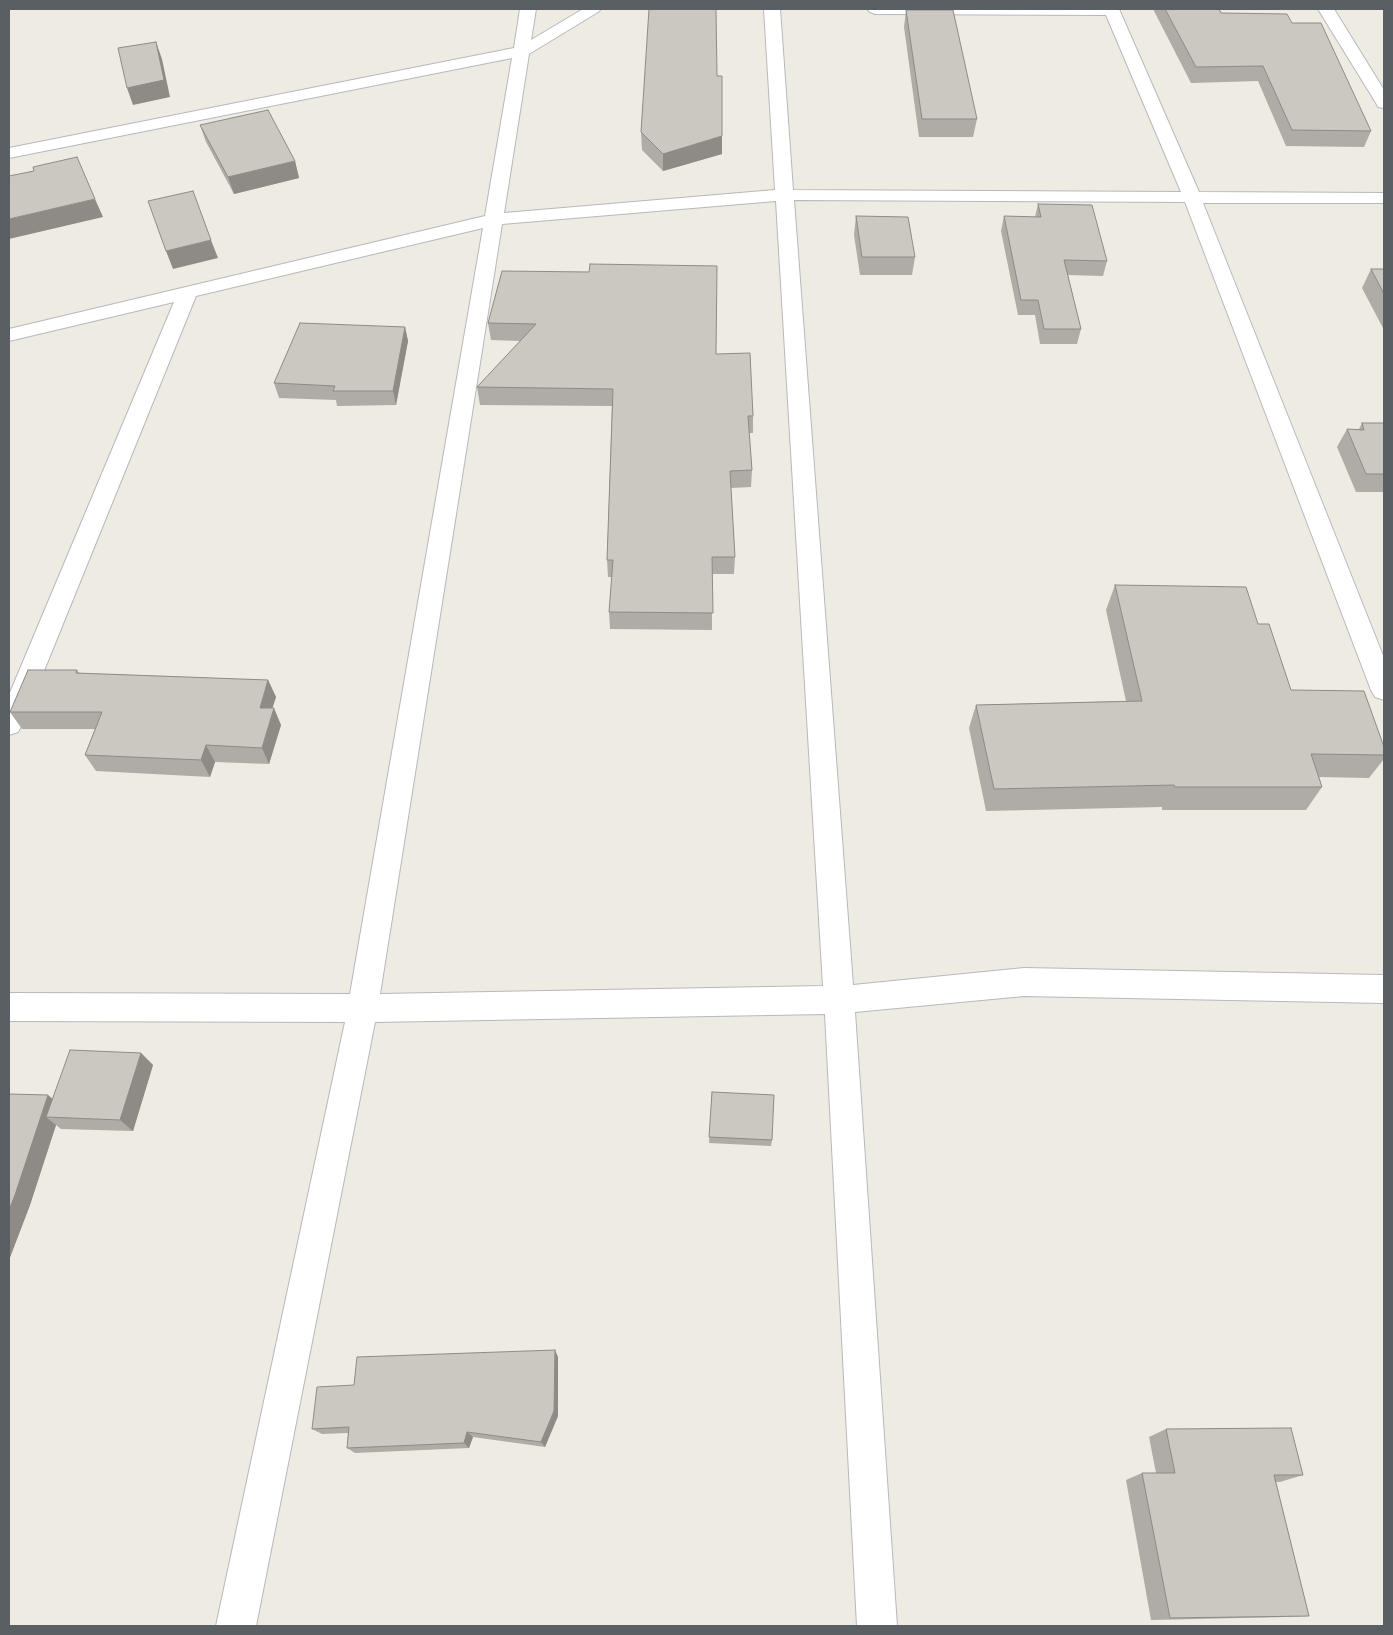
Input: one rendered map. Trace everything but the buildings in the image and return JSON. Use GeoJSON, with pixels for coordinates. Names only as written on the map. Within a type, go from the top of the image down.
{"type":"FeatureCollection","features":[{"type":"Feature","properties":{"kind":"street"},"geometry":{"type":"LineString","coordinates":[[236,1626],[363,1008],[523,51],[528,9]]}},
{"type":"Feature","properties":{"kind":"street"},"geometry":{"type":"LineString","coordinates":[[9,153],[523,51],[593,9]]}},
{"type":"Feature","properties":{"kind":"street"},"geometry":{"type":"LineString","coordinates":[[772,9],[839,1000],[877,1626]]}},
{"type":"Feature","properties":{"kind":"street"},"geometry":{"type":"LineString","coordinates":[[875,9],[1112,10],[1192,197],[1379,664],[1384,690]]}},
{"type":"Feature","properties":{"kind":"street"},"geometry":{"type":"LineString","coordinates":[[1326,9],[1384,103]]}},
{"type":"Feature","properties":{"kind":"street"},"geometry":{"type":"LineString","coordinates":[[9,335],[495,219],[785,195],[1384,198]]}},
{"type":"Feature","properties":{"kind":"street"},"geometry":{"type":"LineString","coordinates":[[9,725],[188,291]]}},
{"type":"Feature","properties":{"kind":"street"},"geometry":{"type":"LineString","coordinates":[[9,1007],[363,1008],[839,1000],[1024,982],[1384,989]]}}]}
